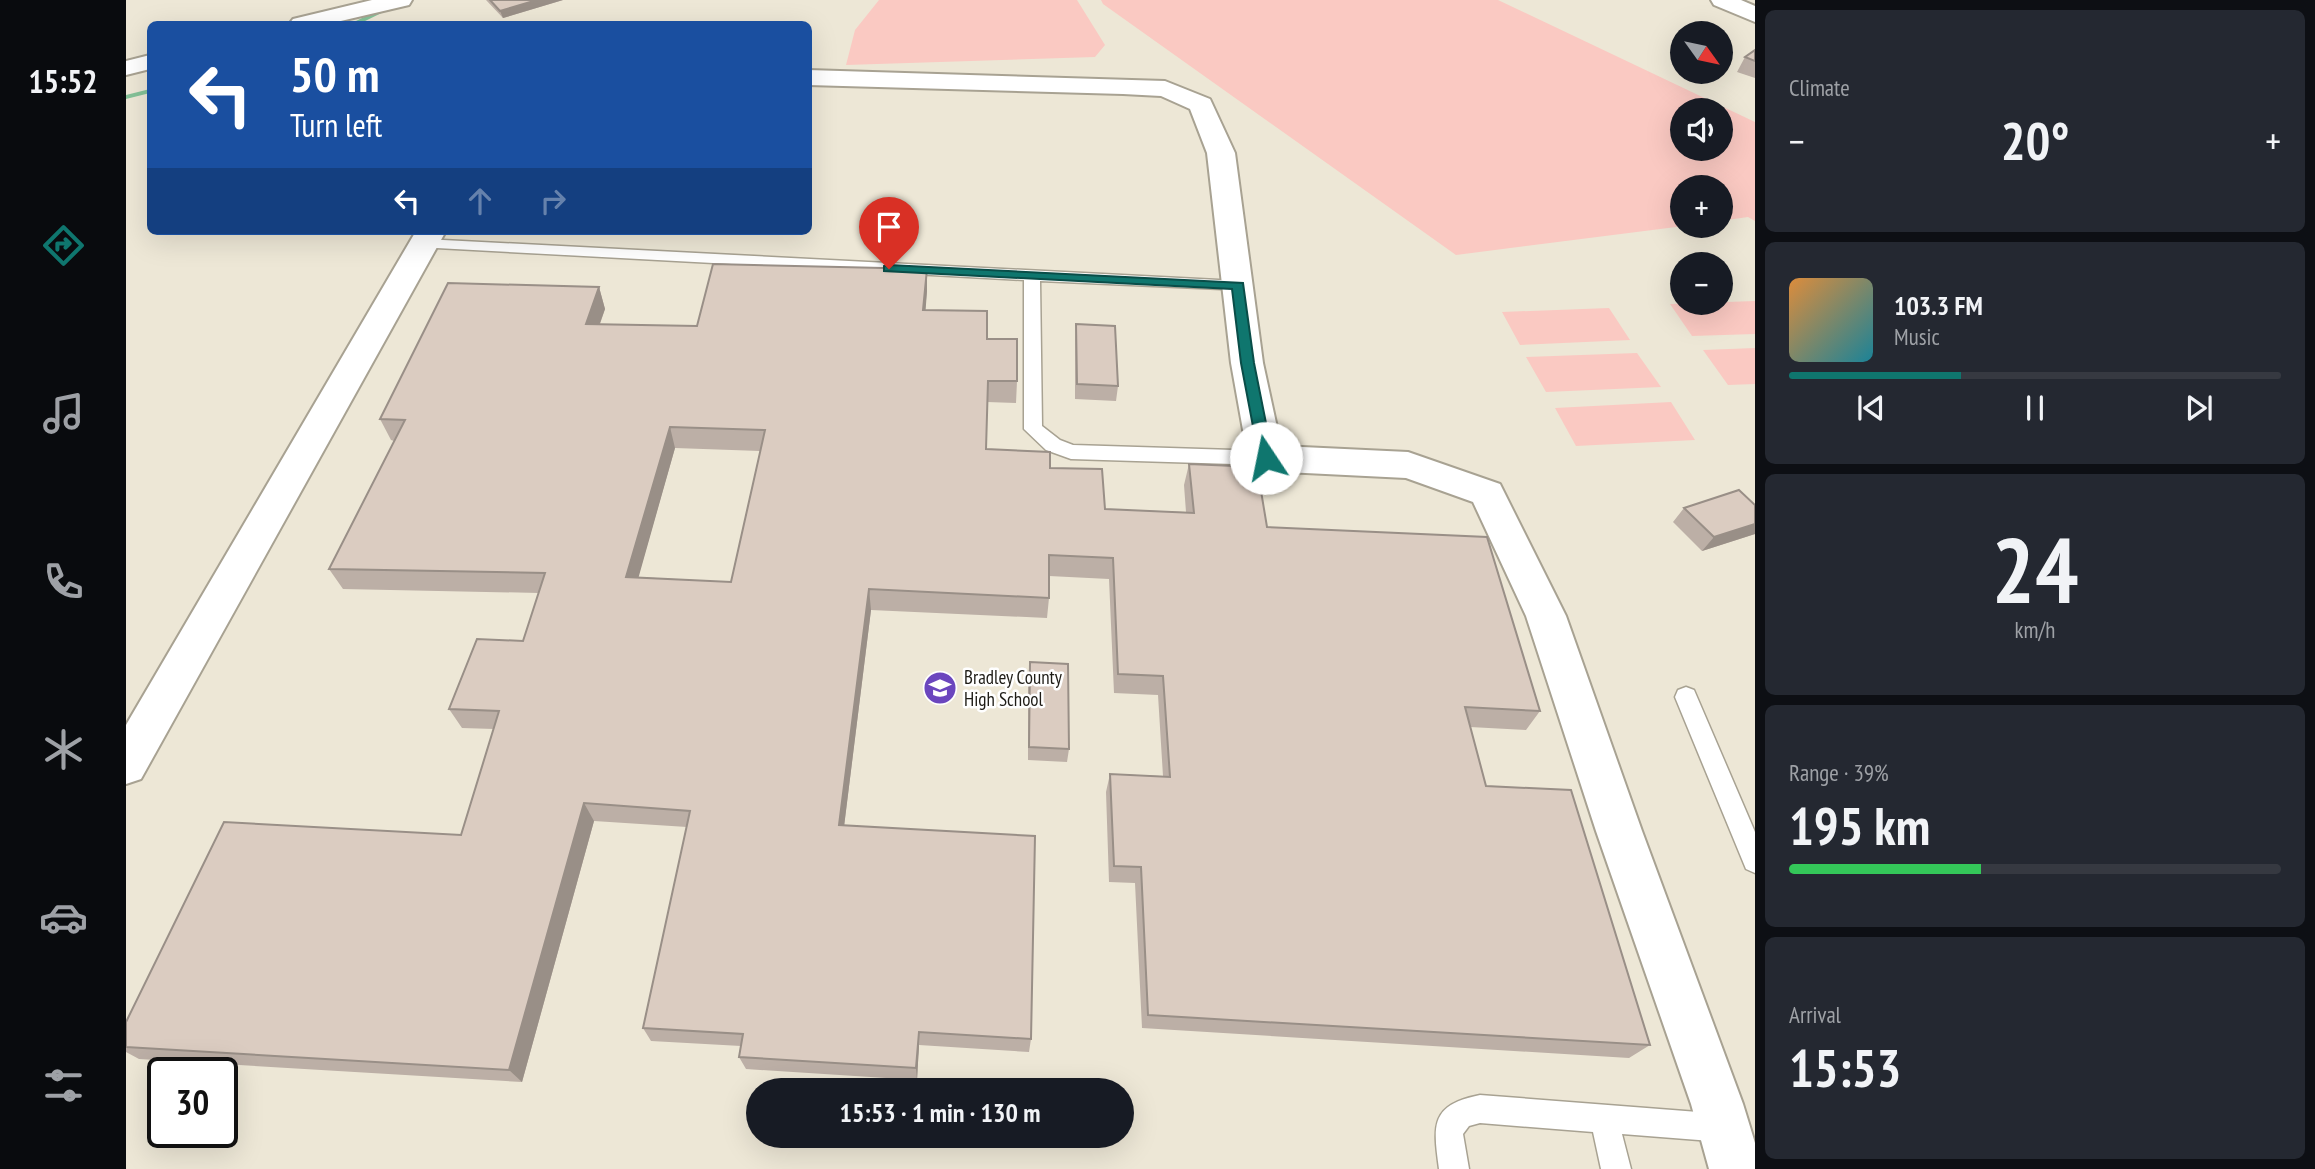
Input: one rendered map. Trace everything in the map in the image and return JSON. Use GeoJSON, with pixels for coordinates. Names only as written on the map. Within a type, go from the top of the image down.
{"type":"FeatureCollection","features":[{"type":"Feature","properties":{"kind":"street"},"geometry":{"type":"LineString","coordinates":[[314,21],[401,0]]}},
{"type":"Feature","properties":{"kind":"street"},"geometry":{"type":"LineString","coordinates":[[1721,0],[1755,15]]}},
{"type":"Feature","properties":{"kind":"street"},"geometry":{"type":"LineString","coordinates":[[126,68],[147,63]]}},
{"type":"Feature","properties":{"kind":"street"},"geometry":{"type":"LineString","coordinates":[[812,77],[1122,86],[1165,89],[1201,104],[1221,153],[1247,363],[1266,458],[1408,465],[1487,493],[1546,616],[1736,1169]]}},
{"type":"Feature","properties":{"kind":"street"},"geometry":{"type":"LineString","coordinates":[[126,765],[428,238]]}},
{"type":"Feature","properties":{"kind":"lane"},"geometry":{"type":"LineString","coordinates":[[428,238],[598,251],[1238,286]]}},
{"type":"Feature","properties":{"kind":"lane"},"geometry":{"type":"LineString","coordinates":[[1032,276],[1033,429],[1054,445],[1071,452],[1266,458]]}},
{"type":"Feature","properties":{"kind":"lane"},"geometry":{"type":"LineString","coordinates":[[1686,697],[1755,860]]}},
{"type":"Feature","properties":{"kind":"lane"},"geometry":{"type":"LineString","coordinates":[[1454,1169],[1448,1131],[1461,1113],[1480,1109],[1724,1128]]}},
{"type":"Feature","properties":{"kind":"lane"},"geometry":{"type":"LineString","coordinates":[[1604,1119],[1616,1169]]}},
{"type":"Feature","properties":{"kind":"shaded area"},"geometry":{"type":"Polygon","coordinates":[[[879,0],[1077,0],[1105,45],[1095,57],[846,65],[855,30],[879,0]]]}},
{"type":"Feature","properties":{"kind":"shaded area"},"geometry":{"type":"Polygon","coordinates":[[[1101,0],[1498,0],[1670,82],[1670,84],[1704,98],[1670,98],[1670,161],[1733,161],[1733,112],[1755,122],[1755,221],[1748,217],[1733,219],[1733,175],[1670,175],[1670,228],[1456,255],[1101,0]]]}},
{"type":"Feature","properties":{"kind":"shaded area"},"geometry":{"type":"Polygon","coordinates":[[[1755,301],[1755,334],[1692,336],[1678,315],[1733,315],[1733,302],[1755,301]]]}},
{"type":"Feature","properties":{"kind":"shaded area"},"geometry":{"type":"Polygon","coordinates":[[[1609,308],[1630,340],[1520,345],[1502,312],[1609,308]]]}},
{"type":"Feature","properties":{"kind":"shaded area"},"geometry":{"type":"Polygon","coordinates":[[[1755,348],[1755,384],[1728,385],[1703,350],[1755,348]]]}},
{"type":"Feature","properties":{"kind":"shaded area"},"geometry":{"type":"Polygon","coordinates":[[[1637,353],[1661,387],[1546,392],[1526,357],[1637,353]]]}},
{"type":"Feature","properties":{"kind":"shaded area"},"geometry":{"type":"Polygon","coordinates":[[[1671,402],[1695,440],[1576,446],[1555,408],[1671,402]]]}},
{"type":"Feature","properties":{"kind":"building"},"geometry":{"type":"Polygon","coordinates":[[[490,0],[537,0],[500,11],[490,0]]]}},
{"type":"Feature","properties":{"kind":"building"},"geometry":{"type":"Polygon","coordinates":[[[1755,50],[1755,61],[1745,57],[1755,50]]]}},
{"type":"Feature","properties":{"kind":"building"},"geometry":{"type":"Polygon","coordinates":[[[713,264],[927,269],[923,310],[987,311],[987,339],[1017,339],[1017,381],[988,381],[986,449],[1050,452],[1050,468],[1102,469],[1105,509],[1194,513],[1189,464],[1257,467],[1267,527],[1487,537],[1540,711],[1465,707],[1486,786],[1571,790],[1650,1045],[1148,1015],[1141,867],[1114,866],[1110,774],[1170,777],[1163,676],[1118,674],[1113,558],[1049,555],[1049,598],[869,589],[839,825],[1035,836],[1031,1039],[919,1032],[916,1068],[739,1057],[743,1034],[643,1028],[690,811],[584,803],[509,1070],[126,1047],[126,1022],[224,822],[461,835],[499,711],[449,709],[477,639],[523,641],[545,573],[329,569],[405,420],[380,419],[448,283],[599,287],[586,324],[697,326],[713,264]],[[670,427],[626,577],[731,582],[765,430],[670,427]]]}},
{"type":"Feature","properties":{"kind":"building"},"geometry":{"type":"Polygon","coordinates":[[[1076,324],[1115,326],[1118,386],[1077,384],[1076,324]]]}},
{"type":"Feature","properties":{"kind":"building"},"geometry":{"type":"Polygon","coordinates":[[[1739,490],[1755,505],[1755,524],[1714,537],[1684,508],[1739,490]]]}},
{"type":"Feature","properties":{"kind":"building"},"geometry":{"type":"Polygon","coordinates":[[[1030,662],[1068,664],[1069,749],[1029,747],[1030,662]]]}},
{"type":"Feature","properties":{"kind":"waterway"},"geometry":{"type":"LineString","coordinates":[[360,21],[404,0]]}},
{"type":"Feature","properties":{"kind":"waterway"},"geometry":{"type":"LineString","coordinates":[[126,97],[147,92]]}},
{"type":"Feature","properties":{"kind":"place","name":"Bradley County High School"},"geometry":{"type":"Point","coordinates":[940,688]}},
{"type":"Feature","properties":{"kind":"route"},"geometry":{"type":"LineString","coordinates":[[889,269],[1238,286],[1247,363],[1266,458]]}}]}
